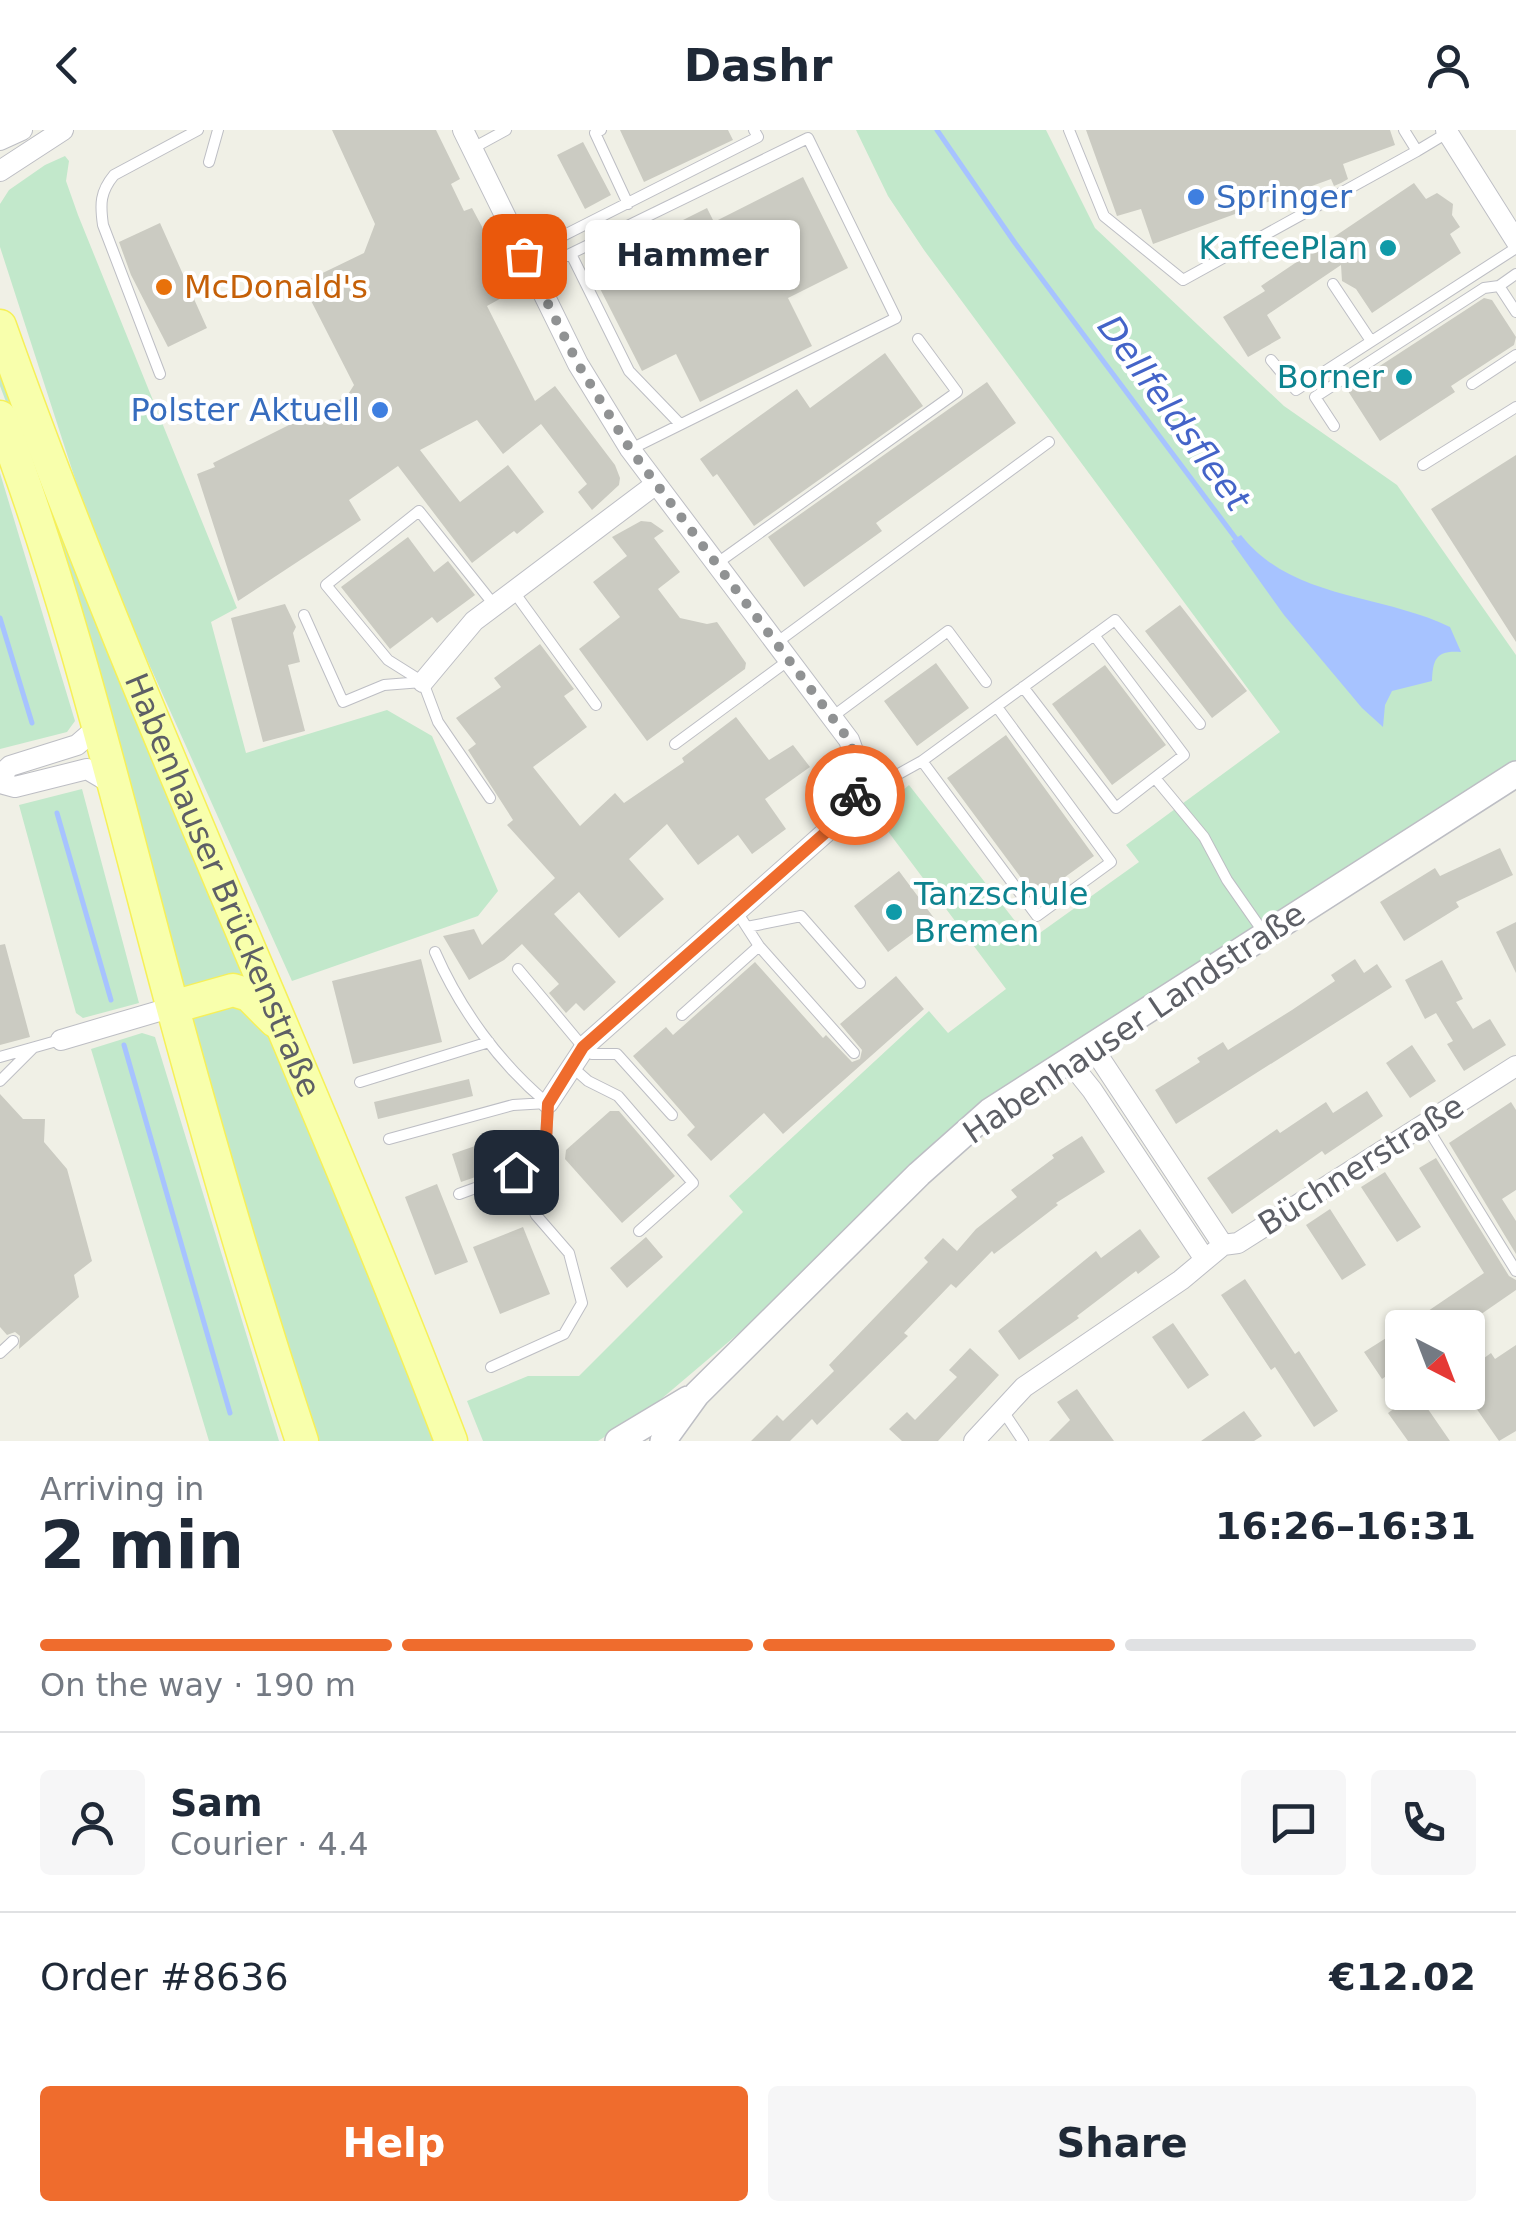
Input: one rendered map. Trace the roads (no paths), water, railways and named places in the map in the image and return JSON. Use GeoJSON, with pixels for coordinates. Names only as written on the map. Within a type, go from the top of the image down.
{"type":"FeatureCollection","features":[{"type":"Feature","properties":{"kind":"main road","name":"Habenhauser Brückenstraße"},"geometry":{"type":"LineString","coordinates":[[0,326],[45,452],[158,734],[400,1305],[450,1440]]}},
{"type":"Feature","properties":{"kind":"main road","name":"Habenhauser Brückenstraße"},"geometry":{"type":"LineString","coordinates":[[0,417],[37,514],[100,726],[173,1008],[256,1303],[302,1441]]}},
{"type":"Feature","properties":{"kind":"main road"},"geometry":{"type":"LineString","coordinates":[[173,1008],[233,990],[249,994],[283,1026]]}},
{"type":"Feature","properties":{"kind":"street"},"geometry":{"type":"LineString","coordinates":[[0,140],[22,130]]}},
{"type":"Feature","properties":{"kind":"street"},"geometry":{"type":"LineString","coordinates":[[0,171],[63,130]]}},
{"type":"Feature","properties":{"kind":"street"},"geometry":{"type":"LineString","coordinates":[[1447,131],[1516,244]]}},
{"type":"Feature","properties":{"kind":"street"},"geometry":{"type":"LineString","coordinates":[[467,139],[578,364],[630,449],[849,740],[861,773],[851,810],[742,919],[583,1047],[548,1104]]}},
{"type":"Feature","properties":{"kind":"street"},"geometry":{"type":"LineString","coordinates":[[423,682],[474,622],[656,484]]}},
{"type":"Feature","properties":{"kind":"street"},"geometry":{"type":"LineString","coordinates":[[100,726],[77,745],[10,766],[0,779],[15,787],[87,769],[114,785]]}},
{"type":"Feature","properties":{"kind":"street","name":"Habenhauser Landstraße"},"geometry":{"type":"LineString","coordinates":[[664,1441],[697,1394],[990,1111],[1516,774]]}},
{"type":"Feature","properties":{"kind":"street"},"geometry":{"type":"LineString","coordinates":[[61,1040],[173,1008]]}},
{"type":"Feature","properties":{"kind":"street"},"geometry":{"type":"LineString","coordinates":[[1091,1045],[1223,1245]]}},
{"type":"Feature","properties":{"kind":"street"},"geometry":{"type":"LineString","coordinates":[[1068,1060],[1204,1258]]}},
{"type":"Feature","properties":{"kind":"street","name":"Büchnerstraße"},"geometry":{"type":"LineString","coordinates":[[974,1441],[1024,1387],[1181,1280],[1204,1258],[1223,1245],[1238,1242],[1516,1066]]}},
{"type":"Feature","properties":{"kind":"street","name":"Habenhauser Landstraße"},"geometry":{"type":"LineString","coordinates":[[618,1441],[697,1394]]}},
{"type":"Feature","properties":{"kind":"lane"},"geometry":{"type":"LineString","coordinates":[[160,374],[103,225],[100,202],[105,186],[114,176],[198,130]]}},
{"type":"Feature","properties":{"kind":"lane"},"geometry":{"type":"LineString","coordinates":[[209,162],[218,130]]}},
{"type":"Feature","properties":{"kind":"lane"},"geometry":{"type":"LineString","coordinates":[[467,139],[506,130]]}},
{"type":"Feature","properties":{"kind":"lane"},"geometry":{"type":"LineString","coordinates":[[602,130],[595,133],[628,204]]}},
{"type":"Feature","properties":{"kind":"lane"},"geometry":{"type":"LineString","coordinates":[[529,264],[628,204],[758,137],[754,130]]}},
{"type":"Feature","properties":{"kind":"lane"},"geometry":{"type":"LineString","coordinates":[[1069,130],[1104,216],[1183,280],[1447,131]]}},
{"type":"Feature","properties":{"kind":"lane"},"geometry":{"type":"LineString","coordinates":[[1404,130],[1417,151]]}},
{"type":"Feature","properties":{"kind":"lane"},"geometry":{"type":"LineString","coordinates":[[529,264],[571,254],[808,138],[896,318],[630,449]]}},
{"type":"Feature","properties":{"kind":"lane"},"geometry":{"type":"LineString","coordinates":[[1271,360],[1296,390],[1516,244]]}},
{"type":"Feature","properties":{"kind":"lane"},"geometry":{"type":"LineString","coordinates":[[571,254],[629,371],[680,424]]}},
{"type":"Feature","properties":{"kind":"lane"},"geometry":{"type":"LineString","coordinates":[[1334,426],[1316,397],[1484,288],[1499,286],[1516,274]]}},
{"type":"Feature","properties":{"kind":"lane"},"geometry":{"type":"LineString","coordinates":[[1333,284],[1371,341]]}},
{"type":"Feature","properties":{"kind":"lane"},"geometry":{"type":"LineString","coordinates":[[1499,286],[1516,312]]}},
{"type":"Feature","properties":{"kind":"lane"},"geometry":{"type":"LineString","coordinates":[[716,564],[957,392],[918,339]]}},
{"type":"Feature","properties":{"kind":"lane"},"geometry":{"type":"LineString","coordinates":[[1472,384],[1516,354]]}},
{"type":"Feature","properties":{"kind":"lane"},"geometry":{"type":"LineString","coordinates":[[1423,465],[1516,408]]}},
{"type":"Feature","properties":{"kind":"lane"},"geometry":{"type":"LineString","coordinates":[[676,744],[782,652],[1049,442]]}},
{"type":"Feature","properties":{"kind":"lane"},"geometry":{"type":"LineString","coordinates":[[490,798],[438,722],[423,682],[388,660],[326,585],[419,511],[495,606]]}},
{"type":"Feature","properties":{"kind":"lane"},"geometry":{"type":"LineString","coordinates":[[514,592],[596,705]]}},
{"type":"Feature","properties":{"kind":"lane"},"geometry":{"type":"LineString","coordinates":[[304,615],[343,702],[384,685],[423,682]]}},
{"type":"Feature","properties":{"kind":"lane"},"geometry":{"type":"LineString","coordinates":[[861,773],[895,776],[922,761],[1115,620],[1200,724]]}},
{"type":"Feature","properties":{"kind":"lane"},"geometry":{"type":"LineString","coordinates":[[832,717],[948,632],[986,682]]}},
{"type":"Feature","properties":{"kind":"lane"},"geometry":{"type":"LineString","coordinates":[[1023,687],[1116,808],[1184,756],[1094,635]]}},
{"type":"Feature","properties":{"kind":"lane"},"geometry":{"type":"LineString","coordinates":[[922,761],[1037,916],[1111,862],[996,707]]}},
{"type":"Feature","properties":{"kind":"lane"},"geometry":{"type":"LineString","coordinates":[[1155,778],[1204,837],[1227,880],[1265,934]]}},
{"type":"Feature","properties":{"kind":"lane"},"geometry":{"type":"LineString","coordinates":[[854,1053],[759,946],[742,919],[801,916],[860,983]]}},
{"type":"Feature","properties":{"kind":"lane"},"geometry":{"type":"LineString","coordinates":[[682,1015],[759,946]]}},
{"type":"Feature","properties":{"kind":"lane"},"geometry":{"type":"LineString","coordinates":[[434,952],[451,988],[488,1042],[523,1083],[548,1104]]}},
{"type":"Feature","properties":{"kind":"lane"},"geometry":{"type":"LineString","coordinates":[[518,969],[583,1047],[592,1054],[617,1054],[672,1115]]}},
{"type":"Feature","properties":{"kind":"lane"},"geometry":{"type":"LineString","coordinates":[[0,1057],[61,1040]]}},
{"type":"Feature","properties":{"kind":"lane"},"geometry":{"type":"LineString","coordinates":[[360,1082],[488,1042]]}},
{"type":"Feature","properties":{"kind":"lane"},"geometry":{"type":"LineString","coordinates":[[0,1081],[34,1048]]}},
{"type":"Feature","properties":{"kind":"lane"},"geometry":{"type":"LineString","coordinates":[[570,1065],[588,1081],[618,1096],[693,1183],[639,1231]]}},
{"type":"Feature","properties":{"kind":"lane"},"geometry":{"type":"LineString","coordinates":[[389,1138],[513,1105],[548,1104]]}},
{"type":"Feature","properties":{"kind":"lane"},"geometry":{"type":"LineString","coordinates":[[460,1194],[516,1172],[546,1140],[548,1104]]}},
{"type":"Feature","properties":{"kind":"lane"},"geometry":{"type":"LineString","coordinates":[[1425,1124],[1516,1271]]}},
{"type":"Feature","properties":{"kind":"lane"},"geometry":{"type":"LineString","coordinates":[[491,1366],[564,1334],[582,1302],[569,1253],[536,1216],[516,1172]]}},
{"type":"Feature","properties":{"kind":"lane"},"geometry":{"type":"LineString","coordinates":[[0,1353],[13,1341]]}},
{"type":"Feature","properties":{"kind":"lane"},"geometry":{"type":"LineString","coordinates":[[1003,1411],[1024,1441]]}},
{"type":"Feature","properties":{"kind":"water"},"geometry":{"type":"Polygon","coordinates":[[[1241,535],[1262,556],[1311,584],[1450,627],[1461,652],[1441,654],[1433,667],[1432,681],[1392,691],[1385,705],[1383,727],[1362,708],[1284,615],[1231,541],[1241,535]]]}},
{"type":"Feature","properties":{"kind":"waterway","name":"Dellfeldsfleet"},"geometry":{"type":"LineString","coordinates":[[937,130],[1015,243],[1240,544]]}},
{"type":"Feature","properties":{"kind":"waterway"},"geometry":{"type":"LineString","coordinates":[[0,618],[32,723]]}},
{"type":"Feature","properties":{"kind":"waterway"},"geometry":{"type":"LineString","coordinates":[[57,813],[111,1000]]}},
{"type":"Feature","properties":{"kind":"waterway"},"geometry":{"type":"LineString","coordinates":[[124,1045],[230,1413]]}},
{"type":"Feature","properties":{"kind":"place","name":"Springer"},"geometry":{"type":"Point","coordinates":[1196,197]}},
{"type":"Feature","properties":{"kind":"place","name":"KaffeePlan"},"geometry":{"type":"Point","coordinates":[1388,248]}},
{"type":"Feature","properties":{"kind":"place","name":"Hammer"},"geometry":{"type":"Point","coordinates":[524,256]}},
{"type":"Feature","properties":{"kind":"place","name":"McDonald's"},"geometry":{"type":"Point","coordinates":[164,287]}},
{"type":"Feature","properties":{"kind":"place","name":"Borner"},"geometry":{"type":"Point","coordinates":[1404,377]}},
{"type":"Feature","properties":{"kind":"place","name":"Polster Aktuell"},"geometry":{"type":"Point","coordinates":[380,410]}},
{"type":"Feature","properties":{"kind":"place","name":"Tanzschule Bremen"},"geometry":{"type":"Point","coordinates":[894,912]}}]}
